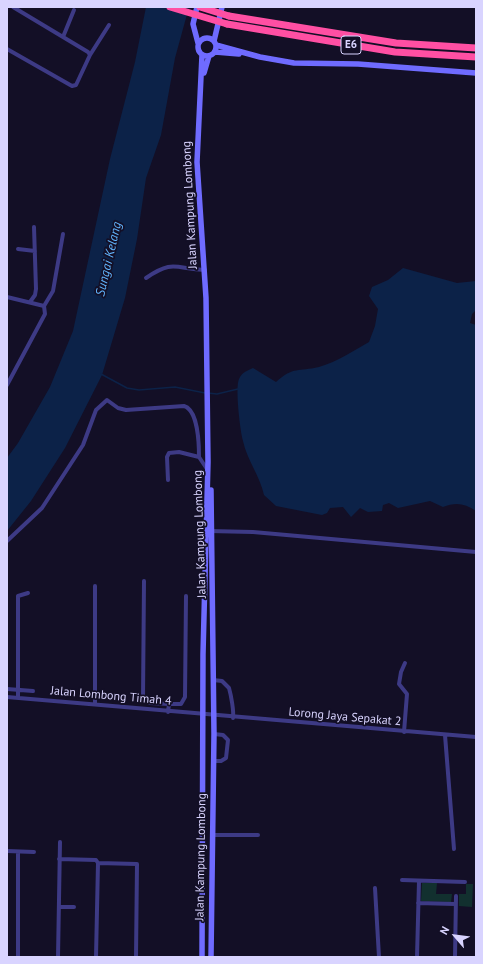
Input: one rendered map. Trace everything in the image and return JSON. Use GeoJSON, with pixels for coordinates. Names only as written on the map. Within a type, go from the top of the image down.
{"type":"FeatureCollection","features":[{"type":"Feature","properties":{"kind":"highway","name":"E6"},"geometry":{"type":"LineString","coordinates":[[170,7],[227,24],[395,52],[476,57]]}},
{"type":"Feature","properties":{"kind":"highway","name":"E6"},"geometry":{"type":"LineString","coordinates":[[200,7],[229,16],[396,43],[476,48]]}},
{"type":"Feature","properties":{"kind":"street"},"geometry":{"type":"LineString","coordinates":[[13,7],[88,52],[90,56]]}},
{"type":"Feature","properties":{"kind":"street"},"geometry":{"type":"LineString","coordinates":[[197,7],[193,24],[198,43],[198,51],[202,55],[210,56]]}},
{"type":"Feature","properties":{"kind":"street"},"geometry":{"type":"LineString","coordinates":[[215,52],[215,43],[222,7]]}},
{"type":"Feature","properties":{"kind":"street"},"geometry":{"type":"LineString","coordinates":[[63,37],[74,10]]}},
{"type":"Feature","properties":{"kind":"street"},"geometry":{"type":"LineString","coordinates":[[7,48],[72,86],[76,85],[90,56],[109,25]]}},
{"type":"Feature","properties":{"kind":"street"},"geometry":{"type":"LineString","coordinates":[[198,43],[206,38],[215,43],[260,56],[294,63],[358,64],[476,73]]}},
{"type":"Feature","properties":{"kind":"street"},"geometry":{"type":"LineString","coordinates":[[202,77],[210,56],[215,52],[260,56]]}},
{"type":"Feature","properties":{"kind":"street"},"geometry":{"type":"LineString","coordinates":[[202,55],[202,77]]}},
{"type":"Feature","properties":{"kind":"street","name":"Jalan Kampung Lombong"},"geometry":{"type":"LineString","coordinates":[[202,77],[197,132],[197,162],[205,270],[214,734],[211,957]]}},
{"type":"Feature","properties":{"kind":"street"},"geometry":{"type":"LineString","coordinates":[[30,302],[35,295],[34,227]]}},
{"type":"Feature","properties":{"kind":"street"},"geometry":{"type":"LineString","coordinates":[[7,385],[45,314],[44,306],[53,291],[63,234]]}},
{"type":"Feature","properties":{"kind":"street"},"geometry":{"type":"LineString","coordinates":[[18,249],[35,251]]}},
{"type":"Feature","properties":{"kind":"street"},"geometry":{"type":"LineString","coordinates":[[146,278],[165,267],[176,266],[205,270]]}},
{"type":"Feature","properties":{"kind":"street"},"geometry":{"type":"LineString","coordinates":[[7,297],[44,306]]}},
{"type":"Feature","properties":{"kind":"street"},"geometry":{"type":"LineString","coordinates":[[7,541],[42,508],[83,445],[96,410],[107,400],[118,408],[126,410],[184,406],[189,407],[193,411],[198,436],[199,457],[208,471]]}},
{"type":"Feature","properties":{"kind":"street"},"geometry":{"type":"LineString","coordinates":[[168,480],[166,457],[168,453],[179,452],[199,457]]}},
{"type":"Feature","properties":{"kind":"street","name":"Jalan Kampung Lombong"},"geometry":{"type":"LineString","coordinates":[[202,957],[203,715],[210,477],[208,462]]}},
{"type":"Feature","properties":{"kind":"street"},"geometry":{"type":"LineString","coordinates":[[209,531],[253,532],[476,552]]}},
{"type":"Feature","properties":{"kind":"street"},"geometry":{"type":"LineString","coordinates":[[144,581],[143,699],[150,703],[181,704],[185,697],[186,596]]}},
{"type":"Feature","properties":{"kind":"street"},"geometry":{"type":"LineString","coordinates":[[95,586],[95,704]]}},
{"type":"Feature","properties":{"kind":"street"},"geometry":{"type":"LineString","coordinates":[[18,698],[18,596],[28,593]]}},
{"type":"Feature","properties":{"kind":"street"},"geometry":{"type":"LineString","coordinates":[[404,732],[407,694],[399,684],[401,672],[405,663]]}},
{"type":"Feature","properties":{"kind":"street"},"geometry":{"type":"LineString","coordinates":[[213,680],[222,681],[229,688],[231,704],[234,709],[233,718]]}},
{"type":"Feature","properties":{"kind":"street"},"geometry":{"type":"LineString","coordinates":[[7,689],[33,691]]}},
{"type":"Feature","properties":{"kind":"street","name":"Jalan Lombong Timah 4"},"geometry":{"type":"LineString","coordinates":[[7,698],[95,704],[213,716]]}},
{"type":"Feature","properties":{"kind":"street"},"geometry":{"type":"LineString","coordinates":[[168,712],[169,704]]}},
{"type":"Feature","properties":{"kind":"street","name":"Lorong Jaya Sepakat 2"},"geometry":{"type":"LineString","coordinates":[[213,716],[476,737]]}},
{"type":"Feature","properties":{"kind":"street"},"geometry":{"type":"LineString","coordinates":[[213,761],[221,761],[226,758],[228,740],[223,735],[214,734]]}},
{"type":"Feature","properties":{"kind":"street"},"geometry":{"type":"LineString","coordinates":[[445,735],[454,850]]}},
{"type":"Feature","properties":{"kind":"street"},"geometry":{"type":"LineString","coordinates":[[212,835],[258,836]]}},
{"type":"Feature","properties":{"kind":"street"},"geometry":{"type":"LineString","coordinates":[[58,957],[60,842]]}},
{"type":"Feature","properties":{"kind":"street"},"geometry":{"type":"LineString","coordinates":[[7,852],[34,852]]}},
{"type":"Feature","properties":{"kind":"street"},"geometry":{"type":"LineString","coordinates":[[18,852],[18,957]]}},
{"type":"Feature","properties":{"kind":"street"},"geometry":{"type":"LineString","coordinates":[[59,859],[96,860],[98,863],[136,864],[136,957]]}},
{"type":"Feature","properties":{"kind":"street"},"geometry":{"type":"LineString","coordinates":[[96,957],[98,863]]}},
{"type":"Feature","properties":{"kind":"street"},"geometry":{"type":"LineString","coordinates":[[402,880],[465,882]]}},
{"type":"Feature","properties":{"kind":"street"},"geometry":{"type":"LineString","coordinates":[[417,957],[419,881]]}},
{"type":"Feature","properties":{"kind":"street"},"geometry":{"type":"LineString","coordinates":[[375,888],[379,957]]}},
{"type":"Feature","properties":{"kind":"street"},"geometry":{"type":"LineString","coordinates":[[455,957],[456,896]]}},
{"type":"Feature","properties":{"kind":"street"},"geometry":{"type":"LineString","coordinates":[[418,903],[455,904]]}},
{"type":"Feature","properties":{"kind":"street"},"geometry":{"type":"LineString","coordinates":[[58,907],[74,907]]}},
{"type":"Feature","properties":{"kind":"green space"},"geometry":{"type":"Polygon","coordinates":[[[422,883],[437,883],[436,894],[452,894],[451,902],[421,901],[422,883]]]}},
{"type":"Feature","properties":{"kind":"green space"},"geometry":{"type":"Polygon","coordinates":[[[466,884],[473,884],[472,907],[459,906],[459,894],[466,894],[466,884]]]}},
{"type":"Feature","properties":{"kind":"water","name":"Sungai Kelang"},"geometry":{"type":"Polygon","coordinates":[[[146,7],[189,7],[175,58],[161,135],[146,178],[137,239],[125,298],[102,375],[65,448],[31,501],[7,531],[7,458],[18,443],[50,387],[73,331],[110,159],[135,62],[146,7]]]}},
{"type":"Feature","properties":{"kind":"water"},"geometry":{"type":"Polygon","coordinates":[[[403,268],[457,283],[476,281],[476,310],[472,314],[470,323],[476,325],[476,511],[468,506],[460,504],[452,504],[443,507],[430,501],[398,508],[389,503],[383,505],[382,511],[368,512],[360,508],[351,517],[343,507],[330,508],[327,513],[322,515],[276,506],[264,495],[260,481],[245,448],[242,436],[238,399],[238,384],[240,377],[245,372],[253,368],[276,382],[287,374],[296,370],[319,367],[332,362],[369,342],[375,326],[378,309],[369,296],[372,287],[388,280],[403,268]]]}},
{"type":"Feature","properties":{"kind":"waterway"},"geometry":{"type":"LineString","coordinates":[[101,374],[127,388],[139,390],[175,387],[205,393]]}},
{"type":"Feature","properties":{"kind":"waterway"},"geometry":{"type":"LineString","coordinates":[[208,393],[217,394],[238,389]]}}]}
